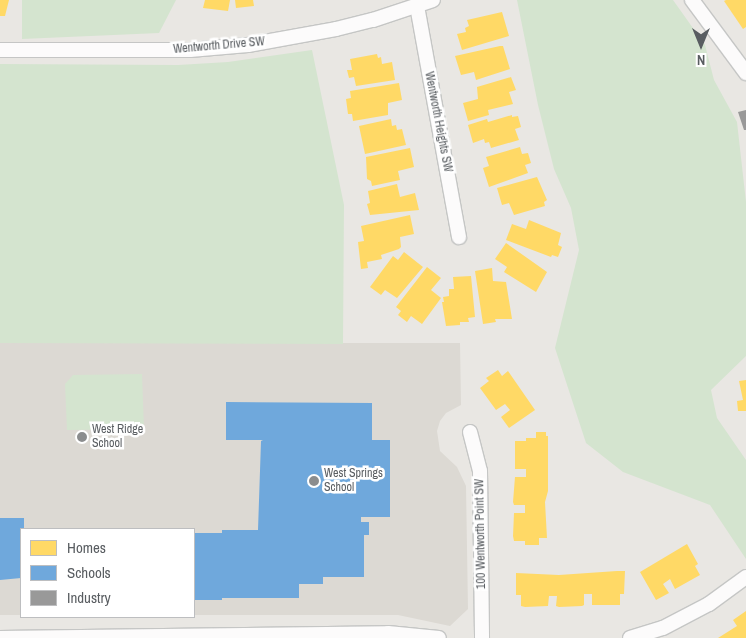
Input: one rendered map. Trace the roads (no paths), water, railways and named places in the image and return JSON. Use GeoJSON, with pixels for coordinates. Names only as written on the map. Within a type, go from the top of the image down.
{"type":"FeatureCollection","features":[{"type":"Feature","properties":{"kind":"street","name":"Wentworth Drive SW"},"geometry":{"type":"LineString","coordinates":[[0,50],[190,50],[248,45],[328,31],[433,0]]}},
{"type":"Feature","properties":{"kind":"street"},"geometry":{"type":"LineString","coordinates":[[692,0],[746,73]]}},
{"type":"Feature","properties":{"kind":"street","name":"Wentworth Heights SW"},"geometry":{"type":"LineString","coordinates":[[417,6],[459,237]]}},
{"type":"Feature","properties":{"kind":"street","name":"100 Wentworth Point SW"},"geometry":{"type":"LineString","coordinates":[[470,432],[480,471],[482,638]]}},
{"type":"Feature","properties":{"kind":"street"},"geometry":{"type":"LineString","coordinates":[[630,638],[663,628],[709,604],[746,578]]}},
{"type":"Feature","properties":{"kind":"street"},"geometry":{"type":"LineString","coordinates":[[0,638],[286,637],[388,633],[439,638]]}},
{"type":"Feature","properties":{"kind":"place","name":"West Ridge School"},"geometry":{"type":"Point","coordinates":[82,437]}},
{"type":"Feature","properties":{"kind":"place","name":"West Springs School"},"geometry":{"type":"Point","coordinates":[314,481]}}]}
